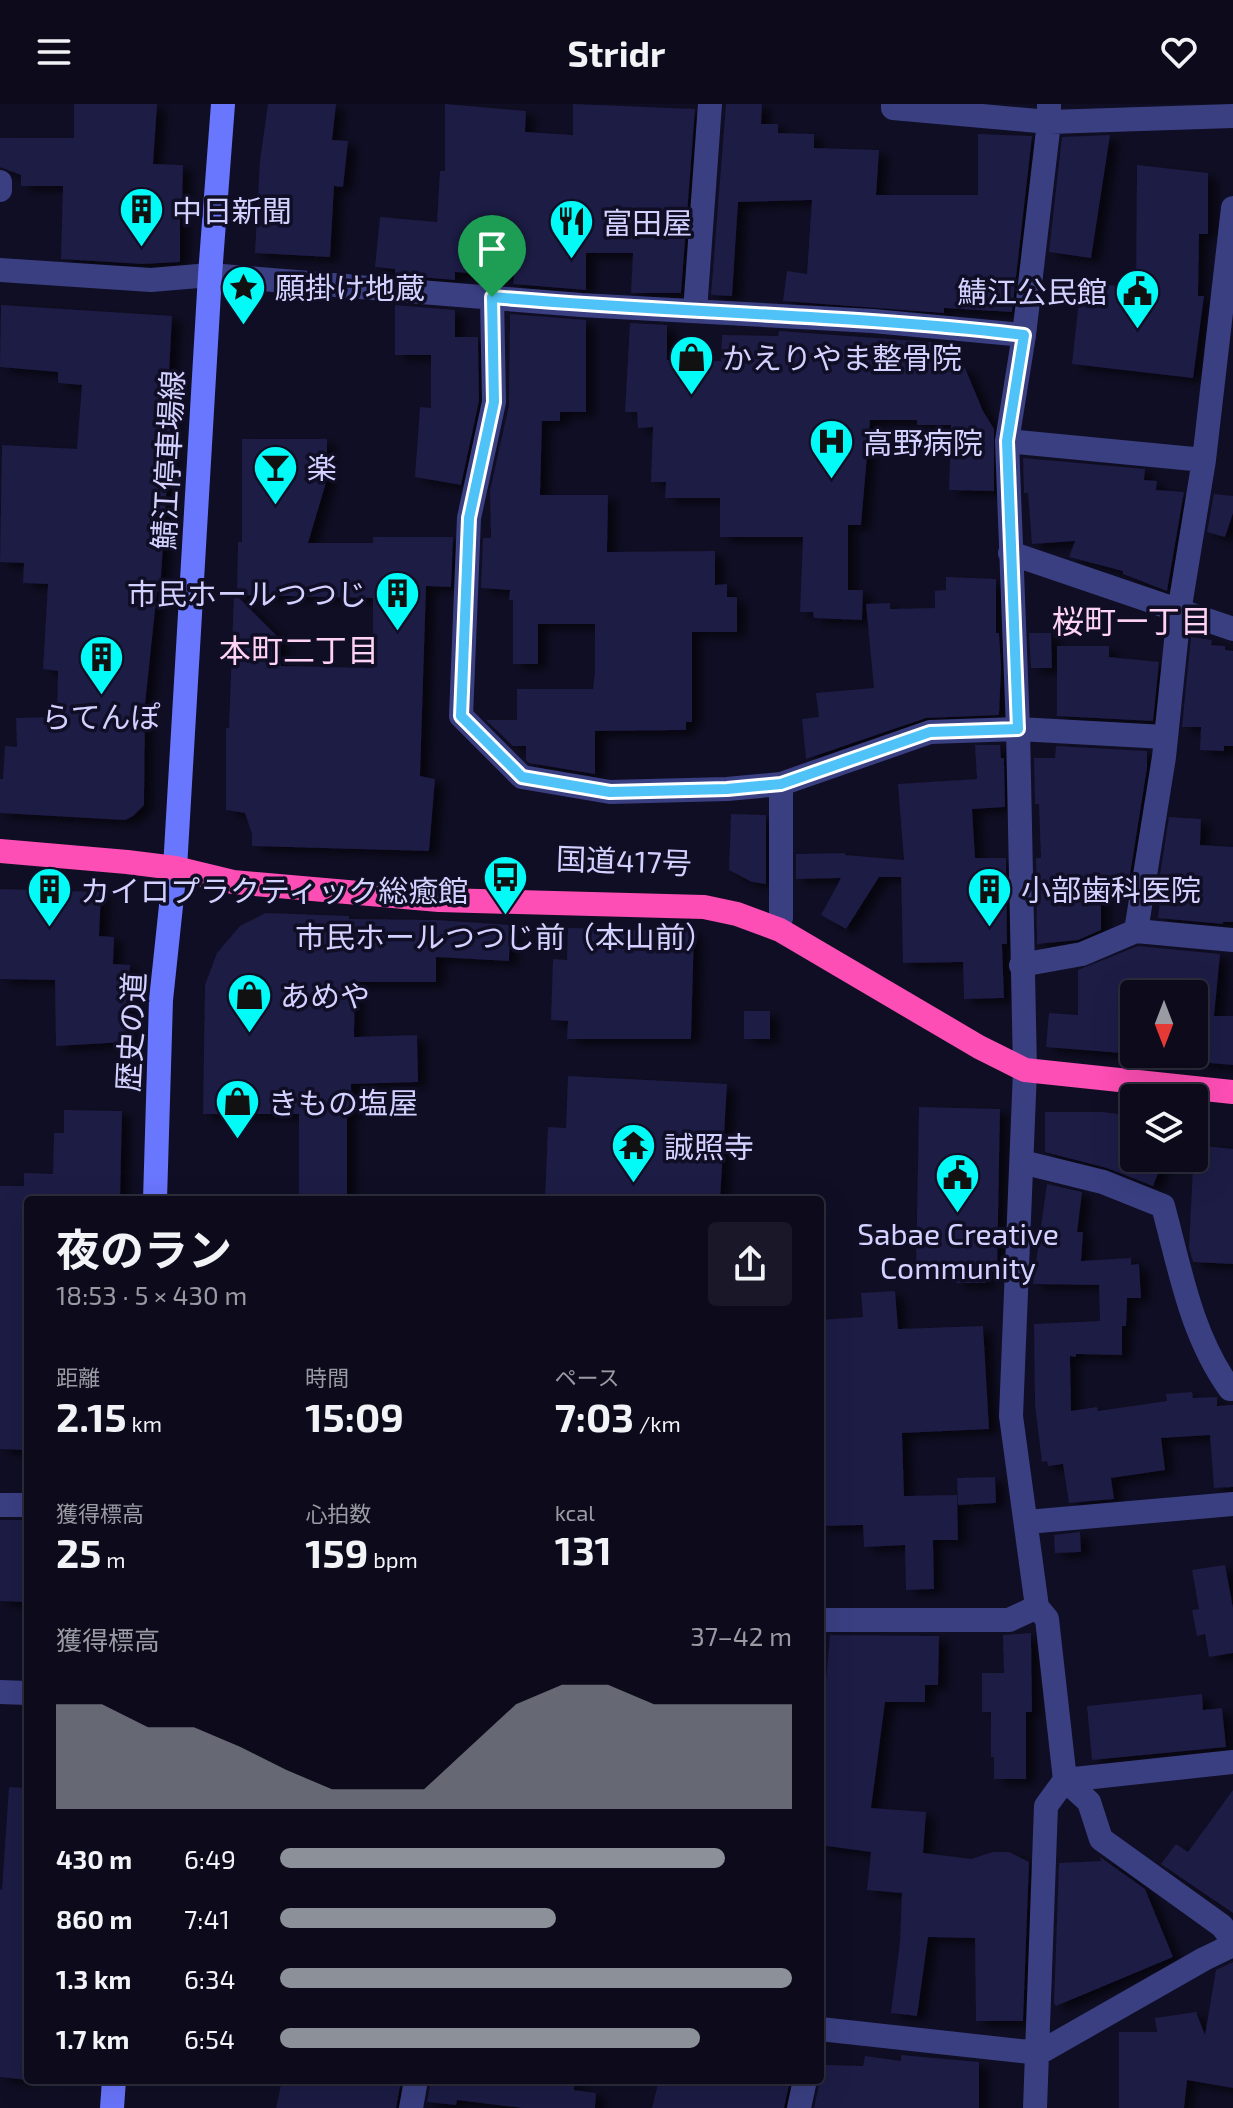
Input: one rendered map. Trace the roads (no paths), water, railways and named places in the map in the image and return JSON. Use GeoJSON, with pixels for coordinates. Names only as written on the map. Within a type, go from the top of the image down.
{"type":"FeatureCollection","features":[{"type":"Feature","properties":{"kind":"highway","name":"国道417号"},"geometry":{"type":"LineString","coordinates":[[0,851],[434,888],[702,894],[737,901],[781,918],[980,1035],[1025,1070]]}},
{"type":"Feature","properties":{"kind":"highway","name":"国道417号"},"geometry":{"type":"LineString","coordinates":[[175,868],[233,882],[423,899],[704,907],[737,914],[780,930],[979,1047],[1025,1070],[1233,1092]]}},
{"type":"Feature","properties":{"kind":"main road","name":"鯖江停車場線"},"geometry":{"type":"LineString","coordinates":[[175,868],[223,104]]}},
{"type":"Feature","properties":{"kind":"main road","name":"歴史の道"},"geometry":{"type":"LineString","coordinates":[[155,1196],[161,1000],[175,868]]}},
{"type":"Feature","properties":{"kind":"main road"},"geometry":{"type":"LineString","coordinates":[[112,2108],[114,2084]]}},
{"type":"Feature","properties":{"kind":"street"},"geometry":{"type":"LineString","coordinates":[[695,311],[710,104]]}},
{"type":"Feature","properties":{"kind":"street"},"geometry":{"type":"LineString","coordinates":[[893,104],[893,108],[1049,113],[1163,111],[1233,116]]}},
{"type":"Feature","properties":{"kind":"street"},"geometry":{"type":"LineString","coordinates":[[824,2029],[1039,2053],[1233,1943],[1222,1926],[1101,1839],[1089,1802],[1065,1780],[1047,1619],[1037,1607],[1011,1416],[1025,1070],[1018,729],[1007,441],[1024,335],[1049,113]]}},
{"type":"Feature","properties":{"kind":"street"},"geometry":{"type":"LineString","coordinates":[[0,182],[0,190]]}},
{"type":"Feature","properties":{"kind":"street"},"geometry":{"type":"LineString","coordinates":[[1136,931],[1165,737],[1179,612],[1204,460],[1233,208]]}},
{"type":"Feature","properties":{"kind":"street"},"geometry":{"type":"LineString","coordinates":[[0,270],[151,280],[210,275],[581,305],[944,326],[1024,335]]}},
{"type":"Feature","properties":{"kind":"street"},"geometry":{"type":"LineString","coordinates":[[492,297],[494,402],[469,518],[461,716],[522,777],[610,792],[727,789],[781,784],[930,732],[1018,729],[1165,737]]}},
{"type":"Feature","properties":{"kind":"street"},"geometry":{"type":"LineString","coordinates":[[1007,441],[1204,460]]}},
{"type":"Feature","properties":{"kind":"street"},"geometry":{"type":"LineString","coordinates":[[1010,553],[1233,629]]}},
{"type":"Feature","properties":{"kind":"street"},"geometry":{"type":"LineString","coordinates":[[781,784],[781,918]]}},
{"type":"Feature","properties":{"kind":"street"},"geometry":{"type":"LineString","coordinates":[[1021,965],[1082,954],[1136,931],[1233,940]]}},
{"type":"Feature","properties":{"kind":"street"},"geometry":{"type":"LineString","coordinates":[[1022,1162],[1103,1182],[1163,1206],[1192,1316],[1213,1364],[1230,1389]]}},
{"type":"Feature","properties":{"kind":"street"},"geometry":{"type":"LineString","coordinates":[[1027,1522],[1233,1504]]}},
{"type":"Feature","properties":{"kind":"street"},"geometry":{"type":"LineString","coordinates":[[0,1505],[24,1505]]}},
{"type":"Feature","properties":{"kind":"street"},"geometry":{"type":"LineString","coordinates":[[824,1620],[1009,1620],[1037,1607]]}},
{"type":"Feature","properties":{"kind":"street"},"geometry":{"type":"LineString","coordinates":[[0,1692],[24,1693]]}},
{"type":"Feature","properties":{"kind":"street"},"geometry":{"type":"LineString","coordinates":[[1035,2108],[1046,1806],[1065,1780],[1233,1762]]}},
{"type":"Feature","properties":{"kind":"street"},"geometry":{"type":"LineString","coordinates":[[411,2108],[415,2084]]}},
{"type":"Feature","properties":{"kind":"street"},"geometry":{"type":"LineString","coordinates":[[799,2108],[804,2084]]}},
{"type":"Feature","properties":{"kind":"place","name":"中日新聞"},"geometry":{"type":"Point","coordinates":[141,249]}},
{"type":"Feature","properties":{"kind":"place","name":"富田屋"},"geometry":{"type":"Point","coordinates":[571,261]}},
{"type":"Feature","properties":{"kind":"place","name":"願掛け地蔵"},"geometry":{"type":"Point","coordinates":[244,326]}},
{"type":"Feature","properties":{"kind":"place","name":"鯖江公民館"},"geometry":{"type":"Point","coordinates":[1138,330]}},
{"type":"Feature","properties":{"kind":"place","name":"かえりやま整骨院"},"geometry":{"type":"Point","coordinates":[691,396]}},
{"type":"Feature","properties":{"kind":"place","name":"高野病院"},"geometry":{"type":"Point","coordinates":[832,481]}},
{"type":"Feature","properties":{"kind":"place","name":"楽"},"geometry":{"type":"Point","coordinates":[276,506]}},
{"type":"Feature","properties":{"kind":"place","name":"市民ホールつつじ"},"geometry":{"type":"Point","coordinates":[398,632]}},
{"type":"Feature","properties":{"kind":"place","name":"らてんぽ"},"geometry":{"type":"Point","coordinates":[101,697]}},
{"type":"Feature","properties":{"kind":"place","name":"市民ホールつつじ前（本山前）"},"geometry":{"type":"Point","coordinates":[505,917]}},
{"type":"Feature","properties":{"kind":"place","name":"小部歯科医院"},"geometry":{"type":"Point","coordinates":[990,928]}},
{"type":"Feature","properties":{"kind":"place","name":"カイロプラクティック総癒館"},"geometry":{"type":"Point","coordinates":[49,929]}},
{"type":"Feature","properties":{"kind":"place","name":"あめや"},"geometry":{"type":"Point","coordinates":[249,1034]}},
{"type":"Feature","properties":{"kind":"place","name":"きもの塩屋"},"geometry":{"type":"Point","coordinates":[237,1141]}},
{"type":"Feature","properties":{"kind":"place","name":"誠照寺"},"geometry":{"type":"Point","coordinates":[633,1185]}},
{"type":"Feature","properties":{"kind":"place","name":"Sabae Creative Community"},"geometry":{"type":"Point","coordinates":[958,1214]}},
{"type":"Feature","properties":{"kind":"district","name":"桜町一丁目"},"geometry":{"type":"Point","coordinates":[1132,620]}},
{"type":"Feature","properties":{"kind":"district","name":"本町二丁目"},"geometry":{"type":"Point","coordinates":[299,649]}}]}
